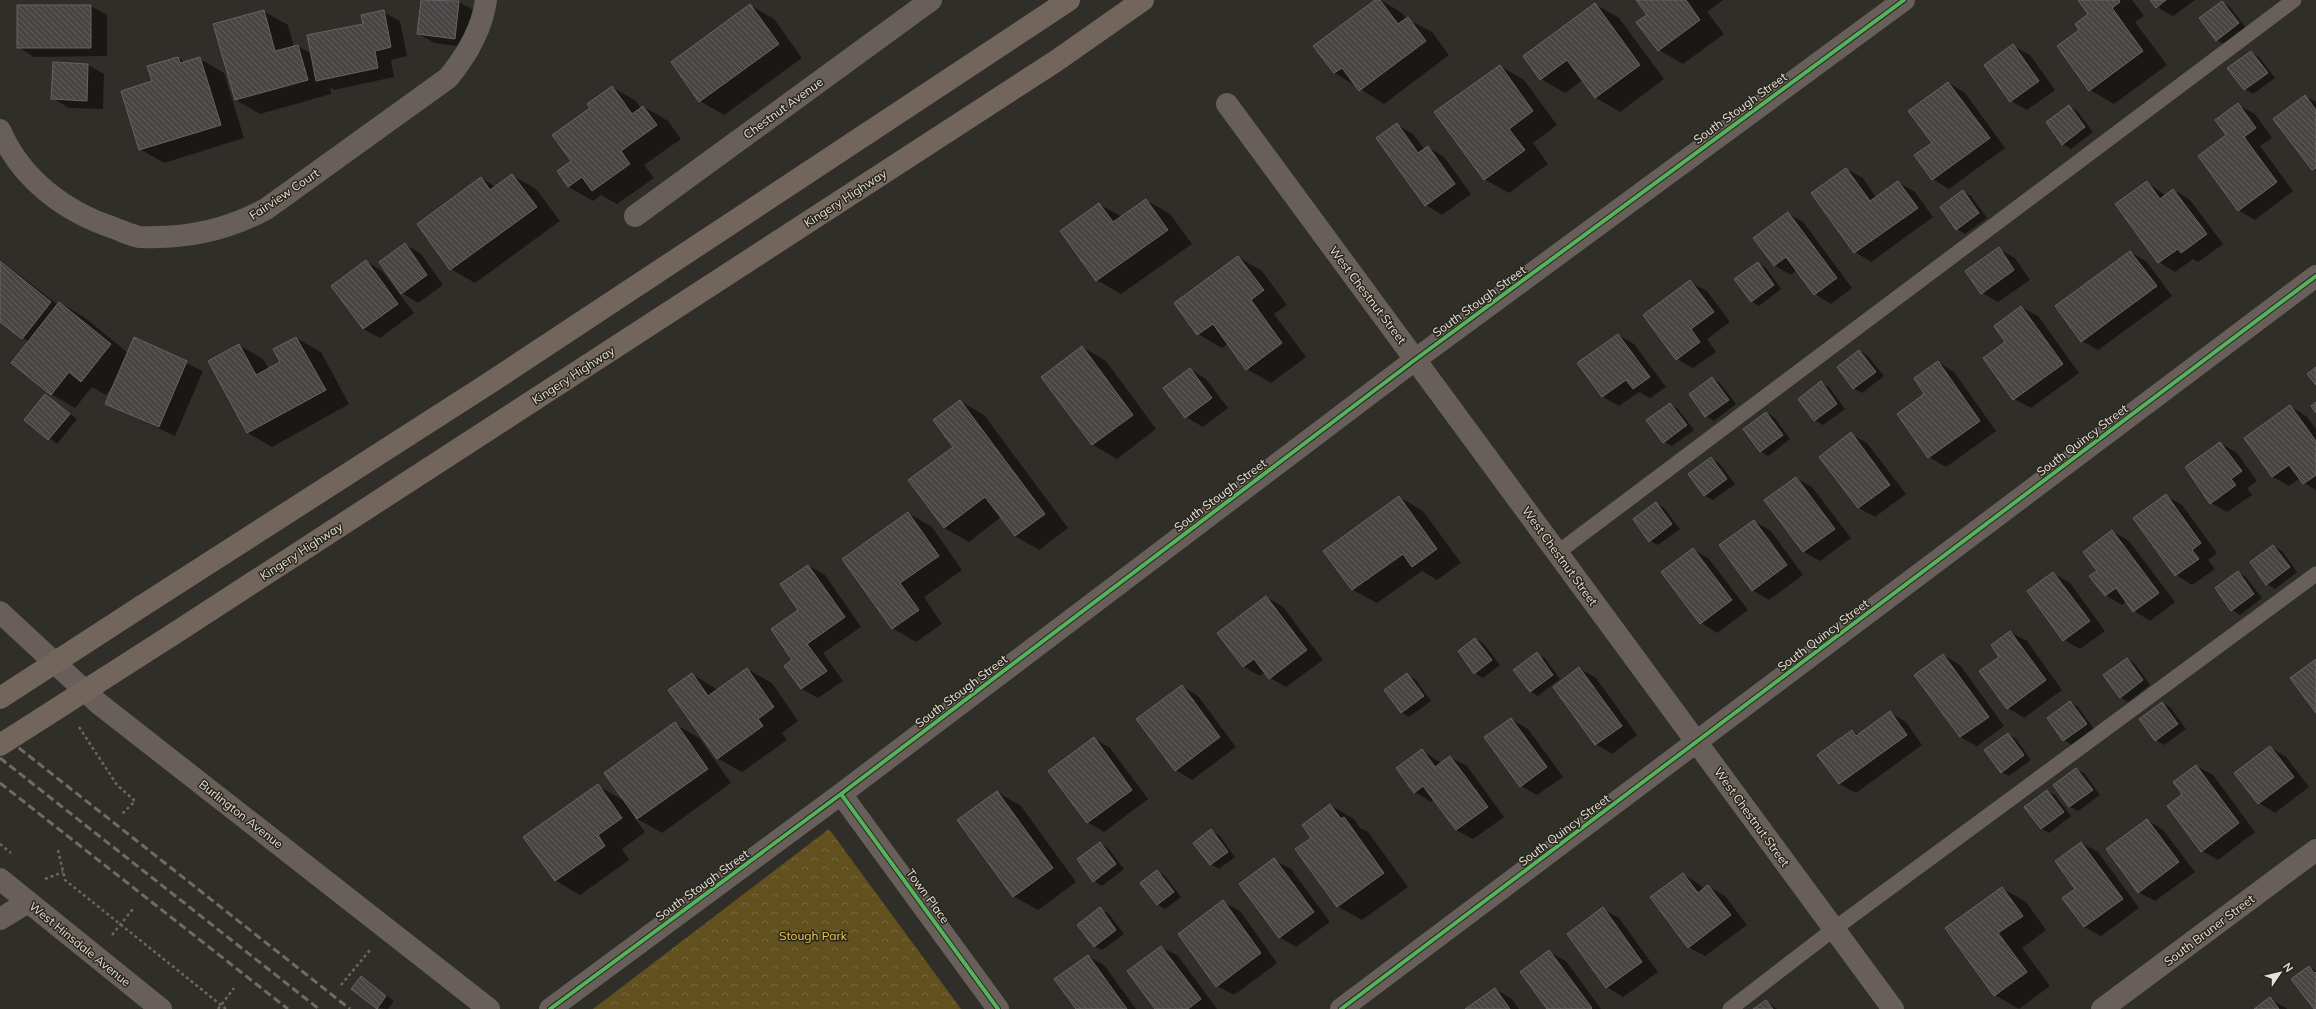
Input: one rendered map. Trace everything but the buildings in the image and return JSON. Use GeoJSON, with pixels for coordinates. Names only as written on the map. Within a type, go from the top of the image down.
{"type":"FeatureCollection","features":[{"type":"Feature","properties":{"kind":"highway"},"geometry":{"type":"LineString","coordinates":[[0,698],[491,382],[1069,0]]}},
{"type":"Feature","properties":{"kind":"highway","name":"Kingery Highway"},"geometry":{"type":"LineString","coordinates":[[0,745],[1056,61],[1143,0]]}},
{"type":"Feature","properties":{"kind":"street","name":"Fairview Court"},"geometry":{"type":"LineString","coordinates":[[0,130],[13,155],[45,192],[69,209],[94,222],[138,237],[191,236],[214,231],[245,220],[266,209],[448,78],[470,48],[484,14],[486,0]]}},
{"type":"Feature","properties":{"kind":"street","name":"Chestnut Avenue"},"geometry":{"type":"LineString","coordinates":[[635,216],[931,0]]}},
{"type":"Feature","properties":{"kind":"street","name":"South Stough Street"},"geometry":{"type":"LineString","coordinates":[[550,1009],[841,794],[1416,359],[1904,0]]}},
{"type":"Feature","properties":{"kind":"street","name":"West Chestnut Street"},"geometry":{"type":"LineString","coordinates":[[1227,104],[1416,359],[1892,1009]]}},
{"type":"Feature","properties":{"kind":"street","name":"South Quincy Street"},"geometry":{"type":"LineString","coordinates":[[1340,1009],[2316,276]]}},
{"type":"Feature","properties":{"kind":"street","name":"Burlington Avenue"},"geometry":{"type":"LineString","coordinates":[[0,612],[98,703],[489,1009]]}},
{"type":"Feature","properties":{"kind":"street","name":"Town Place"},"geometry":{"type":"LineString","coordinates":[[841,794],[998,1009]]}},
{"type":"Feature","properties":{"kind":"street","name":"South Bruner Street"},"geometry":{"type":"LineString","coordinates":[[2102,1009],[2316,850]]}},
{"type":"Feature","properties":{"kind":"street","name":"West Hinsdale Avenue"},"geometry":{"type":"LineString","coordinates":[[0,879],[161,1009]]}},
{"type":"Feature","properties":{"kind":"street"},"geometry":{"type":"LineString","coordinates":[[0,919],[28,902]]}},
{"type":"Feature","properties":{"kind":"lane"},"geometry":{"type":"LineString","coordinates":[[1557,553],[2294,0]]}},
{"type":"Feature","properties":{"kind":"lane"},"geometry":{"type":"LineString","coordinates":[[1730,1009],[1834,929],[2316,574]]}},
{"type":"Feature","properties":{"kind":"path"},"geometry":{"type":"LineString","coordinates":[[79,727],[117,785],[135,801],[122,814]]}},
{"type":"Feature","properties":{"kind":"path"},"geometry":{"type":"LineString","coordinates":[[58,850],[65,880],[226,1009]]}},
{"type":"Feature","properties":{"kind":"path"},"geometry":{"type":"LineString","coordinates":[[95,956],[133,908]]}},
{"type":"Feature","properties":{"kind":"path"},"geometry":{"type":"LineString","coordinates":[[341,985],[386,929]]}},
{"type":"Feature","properties":{"kind":"path"},"geometry":{"type":"LineString","coordinates":[[218,1009],[234,988]]}},
{"type":"Feature","properties":{"kind":"green space","name":"Stough Park"},"geometry":{"type":"Polygon","coordinates":[[[829,829],[961,1009],[593,1009],[614,993],[829,829]]]}},
{"type":"Feature","properties":{"kind":"railway"},"geometry":{"type":"LineString","coordinates":[[0,733],[350,1009]]}},
{"type":"Feature","properties":{"kind":"railway"},"geometry":{"type":"LineString","coordinates":[[0,758],[319,1009]]}},
{"type":"Feature","properties":{"kind":"railway"},"geometry":{"type":"LineString","coordinates":[[0,783],[288,1009]]}},
{"type":"Feature","properties":{"kind":"cycle path"},"geometry":{"type":"LineString","coordinates":[[550,1009],[841,794],[1416,359],[1904,0]]}},
{"type":"Feature","properties":{"kind":"cycle path"},"geometry":{"type":"LineString","coordinates":[[1341,1009],[2316,276]]}},
{"type":"Feature","properties":{"kind":"cycle path"},"geometry":{"type":"LineString","coordinates":[[841,794],[998,1009]]}}]}
